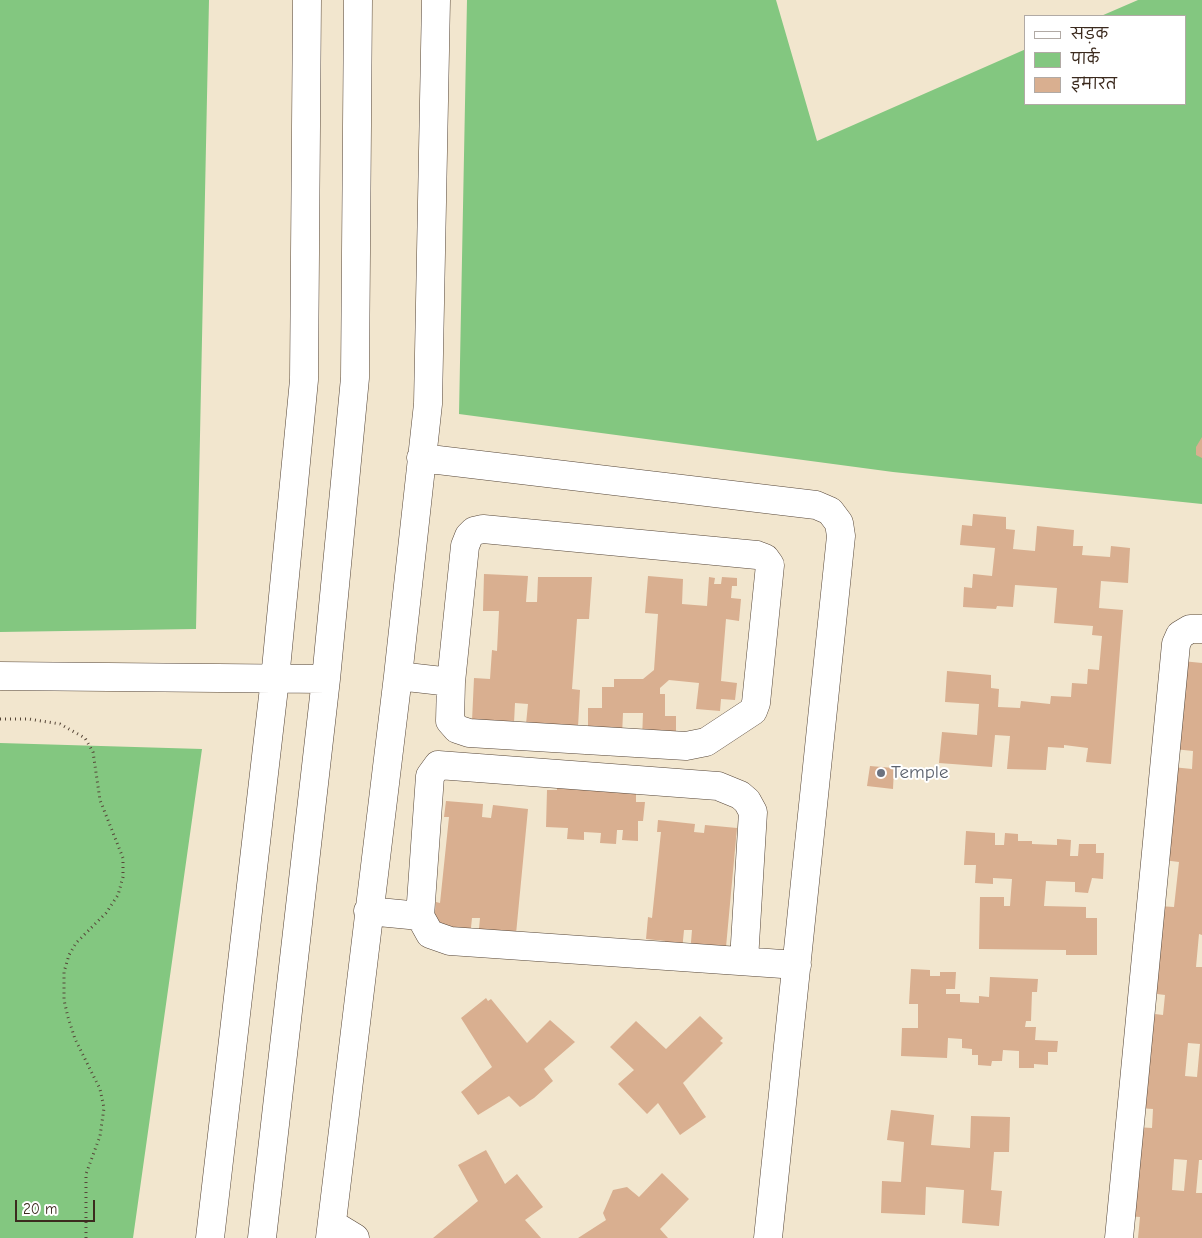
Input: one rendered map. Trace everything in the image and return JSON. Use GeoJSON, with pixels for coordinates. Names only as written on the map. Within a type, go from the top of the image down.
{"type":"FeatureCollection","features":[{"type":"Feature","properties":{"kind":"street"},"geometry":{"type":"LineString","coordinates":[[210,1238],[275,679],[304,380],[307,0]]}},
{"type":"Feature","properties":{"kind":"street"},"geometry":{"type":"LineString","coordinates":[[262,1238],[326,680],[355,378],[358,0]]}},
{"type":"Feature","properties":{"kind":"street"},"geometry":{"type":"LineString","coordinates":[[355,1238],[331,1231],[368,911],[398,676],[422,458],[428,385],[436,0]]}},
{"type":"Feature","properties":{"kind":"street"},"geometry":{"type":"LineString","coordinates":[[422,458],[816,505],[830,511],[839,523],[841,536],[768,1238]]}},
{"type":"Feature","properties":{"kind":"street"},"geometry":{"type":"LineString","coordinates":[[483,529],[757,555],[765,558],[770,565],[757,693],[753,711],[706,742],[686,746],[469,733],[457,729],[450,721],[451,682],[465,546],[469,536],[474,531],[483,529]]}},
{"type":"Feature","properties":{"kind":"street"},"geometry":{"type":"LineString","coordinates":[[1119,1238],[1176,644],[1180,634],[1190,629],[1202,629]]}},
{"type":"Feature","properties":{"kind":"street"},"geometry":{"type":"LineString","coordinates":[[0,676],[326,680]]}},
{"type":"Feature","properties":{"kind":"street"},"geometry":{"type":"LineString","coordinates":[[398,676],[451,682]]}},
{"type":"Feature","properties":{"kind":"street"},"geometry":{"type":"LineString","coordinates":[[744,960],[753,812],[747,801],[740,795],[718,786],[438,765],[430,776],[420,916],[430,934],[450,941],[797,965]]}},
{"type":"Feature","properties":{"kind":"street"},"geometry":{"type":"LineString","coordinates":[[368,911],[420,916]]}},
{"type":"Feature","properties":{"kind":"path"},"geometry":{"type":"LineString","coordinates":[[0,719],[29,719],[60,724],[85,738],[93,752],[100,800],[123,858],[123,877],[118,895],[106,913],[76,943],[69,955],[64,972],[64,1000],[68,1017],[75,1040],[100,1089],[104,1108],[100,1136],[86,1174],[86,1238]]}},
{"type":"Feature","properties":{"kind":"green space"},"geometry":{"type":"Polygon","coordinates":[[[0,0],[209,0],[196,629],[0,632],[0,0]]]}},
{"type":"Feature","properties":{"kind":"green space"},"geometry":{"type":"Polygon","coordinates":[[[467,0],[776,0],[817,141],[1024,50],[1024,105],[1187,105],[1187,15],[1103,15],[1138,0],[1202,0],[1202,504],[893,472],[459,414],[467,0]]]}},
{"type":"Feature","properties":{"kind":"green space"},"geometry":{"type":"Polygon","coordinates":[[[0,743],[202,749],[133,1238],[0,1238],[0,743]]]}},
{"type":"Feature","properties":{"kind":"building"},"geometry":{"type":"Polygon","coordinates":[[[1202,437],[1202,458],[1196,455],[1196,447],[1202,437]]]}},
{"type":"Feature","properties":{"kind":"building"},"geometry":{"type":"Polygon","coordinates":[[[973,514],[1006,517],[1006,529],[1015,530],[1013,549],[1035,551],[1037,526],[1074,530],[1073,546],[1083,546],[1082,555],[1110,557],[1111,546],[1130,548],[1128,583],[1101,581],[1099,608],[1123,610],[1111,764],[1086,762],[1088,748],[1064,745],[1064,748],[1048,747],[1046,770],[1007,769],[1010,736],[995,735],[992,767],[939,763],[942,732],[977,735],[979,704],[945,702],[947,671],[991,675],[991,688],[999,689],[998,707],[1020,708],[1021,701],[1050,704],[1051,696],[1071,697],[1072,683],[1087,684],[1088,669],[1099,670],[1102,636],[1092,635],[1093,626],[1054,623],[1057,588],[1015,585],[1013,607],[997,606],[996,609],[963,607],[964,587],[972,588],[973,574],[992,576],[995,548],[960,545],[962,525],[972,526],[973,514]]]}},
{"type":"Feature","properties":{"kind":"building"},"geometry":{"type":"Polygon","coordinates":[[[484,574],[528,576],[526,602],[537,602],[538,577],[592,577],[589,619],[577,619],[572,689],[580,690],[578,727],[526,724],[528,704],[515,703],[514,723],[472,721],[474,678],[490,679],[492,650],[497,651],[499,611],[483,611],[484,574]]]}},
{"type":"Feature","properties":{"kind":"building"},"geometry":{"type":"Polygon","coordinates":[[[648,576],[683,579],[682,604],[707,606],[709,577],[715,578],[714,584],[721,584],[722,577],[737,578],[737,586],[732,586],[731,598],[741,599],[739,621],[726,619],[721,681],[737,683],[735,700],[721,699],[720,711],[696,709],[699,683],[669,680],[660,688],[660,694],[665,694],[665,716],[676,716],[676,741],[642,740],[643,713],[623,713],[622,735],[588,735],[588,708],[602,708],[602,687],[614,687],[614,679],[643,679],[654,670],[658,614],[645,613],[648,576]]]}},
{"type":"Feature","properties":{"kind":"building"},"geometry":{"type":"Polygon","coordinates":[[[1182,661],[1202,663],[1202,935],[1199,934],[1196,967],[1202,967],[1202,1160],[1199,1160],[1196,1193],[1202,1193],[1202,1238],[1138,1238],[1140,1217],[1127,1216],[1136,1127],[1152,1128],[1153,1109],[1138,1108],[1147,1013],[1163,1015],[1165,995],[1149,993],[1158,906],[1174,907],[1179,862],[1163,860],[1172,767],[1192,769],[1193,751],[1174,749],[1182,661]],[[1188,1043],[1185,1076],[1197,1077],[1200,1044],[1188,1043]],[[1174,1159],[1172,1190],[1184,1191],[1187,1160],[1174,1159]]]}},
{"type":"Feature","properties":{"kind":"building","name":"Temple"},"geometry":{"type":"Polygon","coordinates":[[[870,766],[894,768],[893,789],[867,786],[870,766]]]}},
{"type":"Feature","properties":{"kind":"building"},"geometry":{"type":"Polygon","coordinates":[[[557,787],[627,790],[627,793],[636,794],[636,802],[645,802],[643,821],[638,821],[638,841],[622,840],[623,830],[617,830],[616,844],[600,843],[601,833],[584,832],[584,840],[567,839],[568,828],[546,827],[547,790],[557,790],[557,787]]]}},
{"type":"Feature","properties":{"kind":"building"},"geometry":{"type":"Polygon","coordinates":[[[446,801],[483,804],[482,817],[491,818],[493,805],[528,809],[516,934],[478,939],[480,918],[472,918],[470,937],[433,928],[436,902],[440,903],[449,817],[444,817],[446,801]]]}},
{"type":"Feature","properties":{"kind":"building"},"geometry":{"type":"Polygon","coordinates":[[[658,820],[695,824],[694,832],[704,833],[705,825],[737,828],[726,947],[705,945],[704,955],[690,954],[692,930],[684,930],[682,951],[665,950],[665,941],[646,939],[648,917],[652,918],[661,832],[657,832],[658,820]]]}},
{"type":"Feature","properties":{"kind":"building"},"geometry":{"type":"Polygon","coordinates":[[[966,831],[995,833],[995,845],[1004,845],[1005,833],[1018,834],[1018,841],[1032,841],[1032,844],[1057,845],[1057,839],[1071,840],[1070,856],[1078,856],[1079,844],[1096,844],[1096,853],[1104,853],[1103,879],[1092,878],[1088,893],[1075,892],[1075,882],[1046,881],[1044,906],[1086,907],[1086,918],[1097,918],[1097,955],[1066,955],[1066,950],[979,949],[980,897],[1004,897],[1004,906],[1010,906],[1012,879],[993,878],[993,884],[975,883],[976,865],[964,865],[966,831]]]}},
{"type":"Feature","properties":{"kind":"building"},"geometry":{"type":"Polygon","coordinates":[[[911,969],[930,970],[930,976],[940,976],[940,972],[956,972],[955,989],[946,989],[946,994],[960,994],[960,1002],[979,1003],[979,996],[989,997],[990,977],[1038,979],[1037,992],[1032,992],[1031,1021],[1026,1021],[1025,1027],[1036,1027],[1035,1040],[1058,1041],[1057,1052],[1048,1052],[1048,1065],[1034,1064],[1034,1068],[1019,1068],[1019,1051],[1003,1050],[1002,1061],[992,1061],[991,1066],[978,1065],[978,1055],[972,1055],[972,1049],[962,1048],[962,1039],[948,1038],[947,1058],[901,1056],[902,1028],[918,1028],[918,1004],[909,1004],[911,969]]]}},
{"type":"Feature","properties":{"kind":"building"},"geometry":{"type":"Polygon","coordinates":[[[486,998],[488,1001],[491,999],[527,1043],[550,1020],[575,1042],[544,1069],[553,1081],[534,1098],[520,1107],[509,1096],[478,1115],[461,1092],[492,1067],[461,1018],[486,998]]]}},
{"type":"Feature","properties":{"kind":"building"},"geometry":{"type":"Polygon","coordinates":[[[700,1016],[723,1038],[720,1041],[723,1043],[683,1083],[706,1117],[680,1135],[658,1103],[647,1114],[618,1084],[634,1070],[610,1047],[636,1021],[666,1049],[700,1016]]]}},
{"type":"Feature","properties":{"kind":"building"},"geometry":{"type":"Polygon","coordinates":[[[891,1110],[934,1115],[931,1145],[970,1148],[971,1116],[1010,1117],[1009,1152],[994,1152],[991,1190],[1002,1191],[999,1226],[962,1223],[964,1190],[926,1187],[925,1215],[881,1213],[882,1181],[901,1182],[904,1142],[887,1140],[891,1110]]]}},
{"type":"Feature","properties":{"kind":"building"},"geometry":{"type":"Polygon","coordinates":[[[486,1150],[505,1184],[517,1174],[543,1207],[525,1220],[541,1238],[433,1238],[478,1201],[458,1165],[486,1150]]]}},
{"type":"Feature","properties":{"kind":"building"},"geometry":{"type":"Polygon","coordinates":[[[662,1173],[689,1199],[660,1229],[668,1238],[578,1238],[606,1220],[603,1213],[613,1190],[627,1187],[639,1197],[662,1173]]]}},
{"type":"Feature","properties":{"kind":"place","name":"Temple"},"geometry":{"type":"Point","coordinates":[881,773]}}]}
